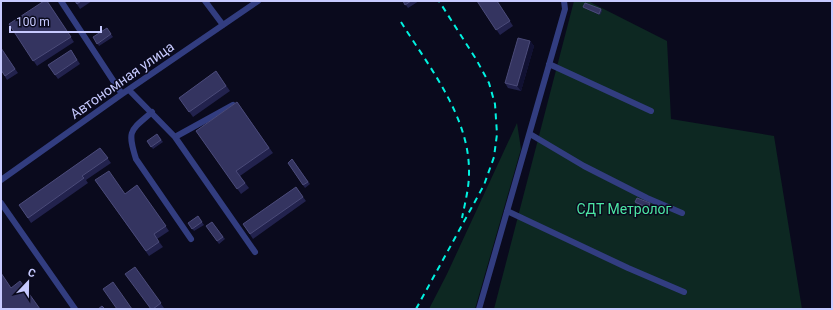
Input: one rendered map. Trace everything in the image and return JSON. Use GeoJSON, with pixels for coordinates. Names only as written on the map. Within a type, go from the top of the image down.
{"type":"FeatureCollection","features":[{"type":"Feature","properties":{"kind":"street"},"geometry":{"type":"LineString","coordinates":[[61,1],[122,94]]}},
{"type":"Feature","properties":{"kind":"street"},"geometry":{"type":"LineString","coordinates":[[205,1],[223,25]]}},
{"type":"Feature","properties":{"kind":"street","name":"Автономная улица"},"geometry":{"type":"LineString","coordinates":[[1,180],[122,94],[258,1]]}},
{"type":"Feature","properties":{"kind":"street"},"geometry":{"type":"LineString","coordinates":[[480,308],[565,9],[564,1]]}},
{"type":"Feature","properties":{"kind":"street"},"geometry":{"type":"LineString","coordinates":[[549,64],[651,111]]}},
{"type":"Feature","properties":{"kind":"street"},"geometry":{"type":"LineString","coordinates":[[129,90],[175,137],[255,252]]}},
{"type":"Feature","properties":{"kind":"street"},"geometry":{"type":"LineString","coordinates":[[175,137],[236,103]]}},
{"type":"Feature","properties":{"kind":"street"},"geometry":{"type":"LineString","coordinates":[[152,112],[132,129],[130,135],[131,144],[136,159],[191,239]]}},
{"type":"Feature","properties":{"kind":"street"},"geometry":{"type":"LineString","coordinates":[[530,134],[584,166],[647,198],[682,213]]}},
{"type":"Feature","properties":{"kind":"street"},"geometry":{"type":"LineString","coordinates":[[1,203],[75,309]]}},
{"type":"Feature","properties":{"kind":"street"},"geometry":{"type":"LineString","coordinates":[[507,211],[628,268],[684,292]]}},
{"type":"Feature","properties":{"kind":"green space","name":"СДТ Метролог"},"geometry":{"type":"Polygon","coordinates":[[[574,1],[588,1],[667,41],[671,119],[774,136],[802,309],[494,309],[574,1]]]}},
{"type":"Feature","properties":{"kind":"green space"},"geometry":{"type":"Polygon","coordinates":[[[517,123],[521,149],[475,309],[429,309],[447,274],[517,123]]]}},
{"type":"Feature","properties":{"kind":"building"},"geometry":{"type":"Polygon","coordinates":[[[44,1],[47,1],[71,37],[33,61],[9,24],[44,1]]]}},
{"type":"Feature","properties":{"kind":"building"},"geometry":{"type":"Polygon","coordinates":[[[403,1],[411,1],[405,5],[403,1]]]}},
{"type":"Feature","properties":{"kind":"building"},"geometry":{"type":"Polygon","coordinates":[[[477,1],[497,1],[510,21],[496,30],[477,1]]]}},
{"type":"Feature","properties":{"kind":"building"},"geometry":{"type":"Polygon","coordinates":[[[585,3],[601,9],[599,14],[583,7],[585,3]]]}},
{"type":"Feature","properties":{"kind":"building"},"geometry":{"type":"Polygon","coordinates":[[[107,28],[111,34],[97,44],[93,37],[107,28]]]}},
{"type":"Feature","properties":{"kind":"building"},"geometry":{"type":"Polygon","coordinates":[[[518,38],[530,41],[517,86],[505,83],[518,38]]]}},
{"type":"Feature","properties":{"kind":"building"},"geometry":{"type":"Polygon","coordinates":[[[1,48],[15,69],[5,76],[1,70],[1,48]]]}},
{"type":"Feature","properties":{"kind":"building"},"geometry":{"type":"Polygon","coordinates":[[[71,50],[77,60],[55,75],[48,65],[71,50]]]}},
{"type":"Feature","properties":{"kind":"building"},"geometry":{"type":"Polygon","coordinates":[[[216,71],[226,86],[189,112],[179,98],[216,71]]]}},
{"type":"Feature","properties":{"kind":"building"},"geometry":{"type":"Polygon","coordinates":[[[237,102],[269,148],[236,171],[245,183],[237,189],[196,131],[237,102]]]}},
{"type":"Feature","properties":{"kind":"building"},"geometry":{"type":"Polygon","coordinates":[[[157,134],[161,140],[151,147],[147,141],[157,134]]]}},
{"type":"Feature","properties":{"kind":"building"},"geometry":{"type":"Polygon","coordinates":[[[100,148],[108,158],[82,176],[84,178],[28,218],[19,205],[100,148]]]}},
{"type":"Feature","properties":{"kind":"building"},"geometry":{"type":"Polygon","coordinates":[[[292,159],[308,182],[303,185],[288,163],[292,159]]]}},
{"type":"Feature","properties":{"kind":"building"},"geometry":{"type":"Polygon","coordinates":[[[109,171],[125,194],[137,185],[166,226],[154,234],[159,242],[146,251],[95,180],[109,171]]]}},
{"type":"Feature","properties":{"kind":"building"},"geometry":{"type":"Polygon","coordinates":[[[296,187],[303,197],[250,234],[243,224],[296,187]]]}},
{"type":"Feature","properties":{"kind":"building"},"geometry":{"type":"Polygon","coordinates":[[[637,198],[650,203],[648,208],[635,202],[637,198]]]}},
{"type":"Feature","properties":{"kind":"building"},"geometry":{"type":"Polygon","coordinates":[[[198,216],[202,222],[192,229],[188,223],[198,216]]]}},
{"type":"Feature","properties":{"kind":"building"},"geometry":{"type":"Polygon","coordinates":[[[212,222],[223,237],[217,241],[206,226],[212,222]]]}},
{"type":"Feature","properties":{"kind":"building"},"geometry":{"type":"Polygon","coordinates":[[[135,267],[161,303],[153,309],[151,309],[125,274],[135,267]]]}},
{"type":"Feature","properties":{"kind":"building"},"geometry":{"type":"Polygon","coordinates":[[[1,273],[11,288],[20,281],[40,309],[1,309],[1,273]]]}},
{"type":"Feature","properties":{"kind":"building"},"geometry":{"type":"Polygon","coordinates":[[[113,282],[132,309],[117,309],[103,289],[113,282]]]}},
{"type":"Feature","properties":{"kind":"building"},"geometry":{"type":"Polygon","coordinates":[[[102,306],[105,309],[98,309],[102,306]]]}},
{"type":"Feature","properties":{"kind":"railway"},"geometry":{"type":"LineString","coordinates":[[416,309],[484,185],[494,157],[497,134],[495,104],[489,83],[476,59],[439,1]]}},
{"type":"Feature","properties":{"kind":"railway"},"geometry":{"type":"LineString","coordinates":[[401,22],[446,93],[463,132],[468,152],[469,173],[468,190],[462,218]]}}]}
